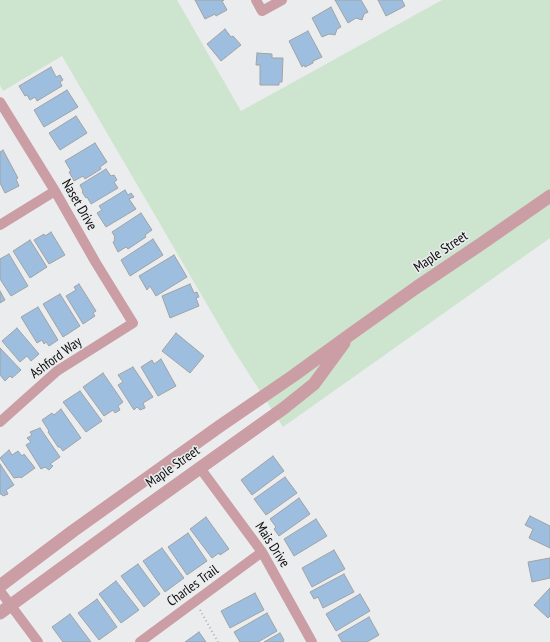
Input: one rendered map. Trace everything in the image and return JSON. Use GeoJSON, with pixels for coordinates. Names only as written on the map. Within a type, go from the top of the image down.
{"type":"FeatureCollection","features":[{"type":"Feature","properties":{"kind":"street"},"geometry":{"type":"LineString","coordinates":[[256,0],[262,11],[282,0]]}},
{"type":"Feature","properties":{"kind":"street","name":"Naset Drive"},"geometry":{"type":"LineString","coordinates":[[0,102],[55,191],[132,323]]}},
{"type":"Feature","properties":{"kind":"street"},"geometry":{"type":"LineString","coordinates":[[0,224],[55,191]]}},
{"type":"Feature","properties":{"kind":"street","name":"Maple Street"},"geometry":{"type":"LineString","coordinates":[[0,586],[73,531],[220,426],[293,376],[417,287],[550,196]]}},
{"type":"Feature","properties":{"kind":"street","name":"Ashford Way"},"geometry":{"type":"LineString","coordinates":[[0,422],[56,371],[132,323]]}},
{"type":"Feature","properties":{"kind":"street","name":"Maple Street"},"geometry":{"type":"LineString","coordinates":[[5,609],[284,408],[314,384],[350,334]]}},
{"type":"Feature","properties":{"kind":"street","name":"Mais Drive"},"geometry":{"type":"LineString","coordinates":[[200,468],[262,552],[312,642]]}},
{"type":"Feature","properties":{"kind":"street","name":"Charles Trail"},"geometry":{"type":"LineString","coordinates":[[140,642],[262,552]]}},
{"type":"Feature","properties":{"kind":"street"},"geometry":{"type":"LineString","coordinates":[[0,591],[5,609],[38,642]]}},
{"type":"Feature","properties":{"kind":"path"},"geometry":{"type":"LineString","coordinates":[[200,610],[218,642]]}},
{"type":"Feature","properties":{"kind":"green space"},"geometry":{"type":"Polygon","coordinates":[[[0,0],[177,0],[241,111],[442,0],[550,0],[550,238],[283,427],[233,349],[62,56],[3,91],[0,85],[0,0]]]}},
{"type":"Feature","properties":{"kind":"building"},"geometry":{"type":"Polygon","coordinates":[[[195,0],[224,0],[222,1],[227,10],[216,16],[215,14],[205,19],[195,0]]]}},
{"type":"Feature","properties":{"kind":"building"},"geometry":{"type":"Polygon","coordinates":[[[335,0],[361,0],[368,12],[364,14],[362,20],[356,18],[348,23],[335,0]]]}},
{"type":"Feature","properties":{"kind":"building"},"geometry":{"type":"Polygon","coordinates":[[[378,0],[402,0],[405,6],[386,16],[378,0]]]}},
{"type":"Feature","properties":{"kind":"building"},"geometry":{"type":"Polygon","coordinates":[[[331,7],[341,27],[337,29],[335,35],[329,34],[322,37],[312,18],[331,7]]]}},
{"type":"Feature","properties":{"kind":"building"},"geometry":{"type":"Polygon","coordinates":[[[225,29],[231,37],[233,36],[241,45],[221,61],[207,44],[225,29]]]}},
{"type":"Feature","properties":{"kind":"building"},"geometry":{"type":"Polygon","coordinates":[[[308,31],[322,57],[305,67],[304,65],[302,67],[289,41],[308,31]]]}},
{"type":"Feature","properties":{"kind":"building"},"geometry":{"type":"Polygon","coordinates":[[[257,53],[272,54],[272,58],[283,58],[282,82],[279,82],[279,85],[260,85],[260,65],[256,65],[257,53]]]}},
{"type":"Feature","properties":{"kind":"building"},"geometry":{"type":"Polygon","coordinates":[[[51,67],[56,77],[60,75],[63,80],[60,82],[62,86],[37,101],[35,97],[30,100],[27,95],[25,96],[19,86],[51,67]]]}},
{"type":"Feature","properties":{"kind":"building"},"geometry":{"type":"Polygon","coordinates":[[[67,90],[78,107],[44,127],[34,110],[67,90]]]}},
{"type":"Feature","properties":{"kind":"building"},"geometry":{"type":"Polygon","coordinates":[[[76,116],[87,133],[60,150],[49,133],[76,116]]]}},
{"type":"Feature","properties":{"kind":"building"},"geometry":{"type":"Polygon","coordinates":[[[95,143],[107,162],[100,167],[101,169],[85,179],[83,176],[74,181],[69,172],[71,171],[65,161],[95,143]]]}},
{"type":"Feature","properties":{"kind":"building"},"geometry":{"type":"Polygon","coordinates":[[[3,150],[18,178],[16,179],[19,186],[5,193],[0,183],[0,152],[3,150]]]}},
{"type":"Feature","properties":{"kind":"building"},"geometry":{"type":"Polygon","coordinates":[[[106,169],[111,176],[114,175],[117,180],[114,182],[118,188],[91,204],[82,192],[83,191],[80,185],[106,169]]]}},
{"type":"Feature","properties":{"kind":"building"},"geometry":{"type":"Polygon","coordinates":[[[125,190],[128,195],[131,193],[134,197],[129,199],[136,209],[106,227],[97,213],[102,210],[99,206],[125,190]]]}},
{"type":"Feature","properties":{"kind":"building"},"geometry":{"type":"Polygon","coordinates":[[[141,213],[152,230],[145,235],[146,237],[128,249],[126,247],[118,252],[113,242],[115,237],[112,232],[141,213]]]}},
{"type":"Feature","properties":{"kind":"building"},"geometry":{"type":"Polygon","coordinates":[[[51,232],[65,255],[49,264],[34,240],[51,232]]]}},
{"type":"Feature","properties":{"kind":"building"},"geometry":{"type":"Polygon","coordinates":[[[153,239],[163,255],[130,276],[121,260],[153,239]]]}},
{"type":"Feature","properties":{"kind":"building"},"geometry":{"type":"Polygon","coordinates":[[[30,240],[47,267],[30,278],[13,251],[30,240]]]}},
{"type":"Feature","properties":{"kind":"building"},"geometry":{"type":"Polygon","coordinates":[[[9,254],[28,286],[11,296],[0,279],[0,259],[9,254]]]}},
{"type":"Feature","properties":{"kind":"building"},"geometry":{"type":"Polygon","coordinates":[[[174,255],[187,277],[156,296],[150,286],[147,290],[139,276],[174,255]]]}},
{"type":"Feature","properties":{"kind":"building"},"geometry":{"type":"Polygon","coordinates":[[[79,284],[96,311],[93,313],[95,316],[83,324],[66,296],[76,290],[74,287],[79,284]]]}},
{"type":"Feature","properties":{"kind":"building"},"geometry":{"type":"Polygon","coordinates":[[[190,284],[194,293],[197,292],[199,297],[196,298],[199,306],[170,318],[162,296],[190,284]]]}},
{"type":"Feature","properties":{"kind":"building"},"geometry":{"type":"Polygon","coordinates":[[[0,291],[5,300],[0,303],[0,291]]]}},
{"type":"Feature","properties":{"kind":"building"},"geometry":{"type":"Polygon","coordinates":[[[60,294],[80,326],[63,337],[43,304],[60,294]]]}},
{"type":"Feature","properties":{"kind":"building"},"geometry":{"type":"Polygon","coordinates":[[[38,307],[58,340],[49,346],[46,342],[44,344],[42,340],[37,343],[21,317],[38,307]]]}},
{"type":"Feature","properties":{"kind":"building"},"geometry":{"type":"Polygon","coordinates":[[[17,328],[39,354],[31,361],[27,356],[20,362],[2,341],[17,328]]]}},
{"type":"Feature","properties":{"kind":"building"},"geometry":{"type":"Polygon","coordinates":[[[176,333],[204,356],[190,373],[162,351],[176,333]]]}},
{"type":"Feature","properties":{"kind":"building"},"geometry":{"type":"Polygon","coordinates":[[[0,348],[21,370],[12,378],[10,376],[5,381],[0,375],[0,348]]]}},
{"type":"Feature","properties":{"kind":"building"},"geometry":{"type":"Polygon","coordinates":[[[161,359],[176,386],[158,396],[141,367],[152,360],[154,364],[161,359]]]}},
{"type":"Feature","properties":{"kind":"building"},"geometry":{"type":"Polygon","coordinates":[[[133,367],[153,397],[143,403],[145,408],[140,410],[137,407],[134,410],[118,385],[123,382],[118,375],[133,367]]]}},
{"type":"Feature","properties":{"kind":"building"},"geometry":{"type":"Polygon","coordinates":[[[103,373],[123,402],[118,406],[120,410],[115,413],[113,410],[104,416],[83,387],[103,373]]]}},
{"type":"Feature","properties":{"kind":"building"},"geometry":{"type":"Polygon","coordinates":[[[80,391],[102,421],[86,432],[63,402],[80,391]]]}},
{"type":"Feature","properties":{"kind":"building"},"geometry":{"type":"Polygon","coordinates":[[[61,409],[81,438],[63,451],[60,447],[58,447],[42,420],[52,413],[54,415],[61,409]]]}},
{"type":"Feature","properties":{"kind":"building"},"geometry":{"type":"Polygon","coordinates":[[[40,428],[60,457],[50,464],[53,466],[49,470],[45,467],[41,469],[26,445],[31,442],[27,438],[32,435],[30,432],[40,428]]]}},
{"type":"Feature","properties":{"kind":"building"},"geometry":{"type":"Polygon","coordinates":[[[9,450],[12,455],[18,451],[22,456],[24,454],[35,468],[21,478],[14,478],[0,458],[9,450]]]}},
{"type":"Feature","properties":{"kind":"building"},"geometry":{"type":"Polygon","coordinates":[[[273,456],[284,471],[252,495],[241,480],[273,456]]]}},
{"type":"Feature","properties":{"kind":"building"},"geometry":{"type":"Polygon","coordinates":[[[0,464],[14,485],[6,490],[8,494],[3,496],[0,494],[0,464]]]}},
{"type":"Feature","properties":{"kind":"building"},"geometry":{"type":"Polygon","coordinates":[[[285,477],[297,493],[266,515],[254,499],[285,477]]]}},
{"type":"Feature","properties":{"kind":"building"},"geometry":{"type":"Polygon","coordinates":[[[299,498],[310,514],[279,536],[274,529],[276,527],[270,519],[299,498]]]}},
{"type":"Feature","properties":{"kind":"building"},"geometry":{"type":"Polygon","coordinates":[[[530,516],[550,526],[550,548],[529,538],[533,529],[525,525],[530,516]]]}},
{"type":"Feature","properties":{"kind":"building"},"geometry":{"type":"Polygon","coordinates":[[[206,517],[229,549],[212,558],[190,529],[206,517]]]}},
{"type":"Feature","properties":{"kind":"building"},"geometry":{"type":"Polygon","coordinates":[[[316,519],[327,536],[294,556],[284,539],[316,519]]]}},
{"type":"Feature","properties":{"kind":"building"},"geometry":{"type":"Polygon","coordinates":[[[188,533],[207,561],[187,575],[168,547],[188,533]]]}},
{"type":"Feature","properties":{"kind":"building"},"geometry":{"type":"Polygon","coordinates":[[[162,548],[184,578],[165,592],[143,561],[162,548]]]}},
{"type":"Feature","properties":{"kind":"building"},"geometry":{"type":"Polygon","coordinates":[[[334,550],[345,569],[312,587],[302,568],[334,550]]]}},
{"type":"Feature","properties":{"kind":"building"},"geometry":{"type":"Polygon","coordinates":[[[550,558],[550,578],[532,582],[528,562],[550,558]]]}},
{"type":"Feature","properties":{"kind":"building"},"geometry":{"type":"Polygon","coordinates":[[[138,564],[160,594],[144,607],[121,576],[138,564]]]}},
{"type":"Feature","properties":{"kind":"building"},"geometry":{"type":"Polygon","coordinates":[[[344,574],[354,592],[323,608],[318,597],[314,599],[310,592],[344,574]]]}},
{"type":"Feature","properties":{"kind":"building"},"geometry":{"type":"Polygon","coordinates":[[[116,581],[139,610],[121,623],[99,594],[116,581]]]}},
{"type":"Feature","properties":{"kind":"building"},"geometry":{"type":"Polygon","coordinates":[[[550,588],[550,616],[548,618],[534,605],[550,588]]]}},
{"type":"Feature","properties":{"kind":"building"},"geometry":{"type":"Polygon","coordinates":[[[255,593],[264,610],[230,628],[221,611],[255,593]]]}},
{"type":"Feature","properties":{"kind":"building"},"geometry":{"type":"Polygon","coordinates":[[[360,594],[370,611],[336,631],[326,614],[360,594]]]}},
{"type":"Feature","properties":{"kind":"building"},"geometry":{"type":"Polygon","coordinates":[[[97,599],[117,627],[99,640],[78,613],[97,599]]]}},
{"type":"Feature","properties":{"kind":"building"},"geometry":{"type":"Polygon","coordinates":[[[267,613],[277,631],[258,642],[240,642],[234,632],[267,613]]]}},
{"type":"Feature","properties":{"kind":"building"},"geometry":{"type":"Polygon","coordinates":[[[70,614],[91,642],[63,642],[52,627],[70,614]]]}},
{"type":"Feature","properties":{"kind":"building"},"geometry":{"type":"Polygon","coordinates":[[[369,617],[379,635],[367,642],[342,642],[338,635],[369,617]]]}},
{"type":"Feature","properties":{"kind":"building"},"geometry":{"type":"Polygon","coordinates":[[[199,632],[206,642],[185,642],[199,632]]]}},
{"type":"Feature","properties":{"kind":"building"},"geometry":{"type":"Polygon","coordinates":[[[280,633],[284,640],[283,642],[264,642],[280,633]]]}}]}
